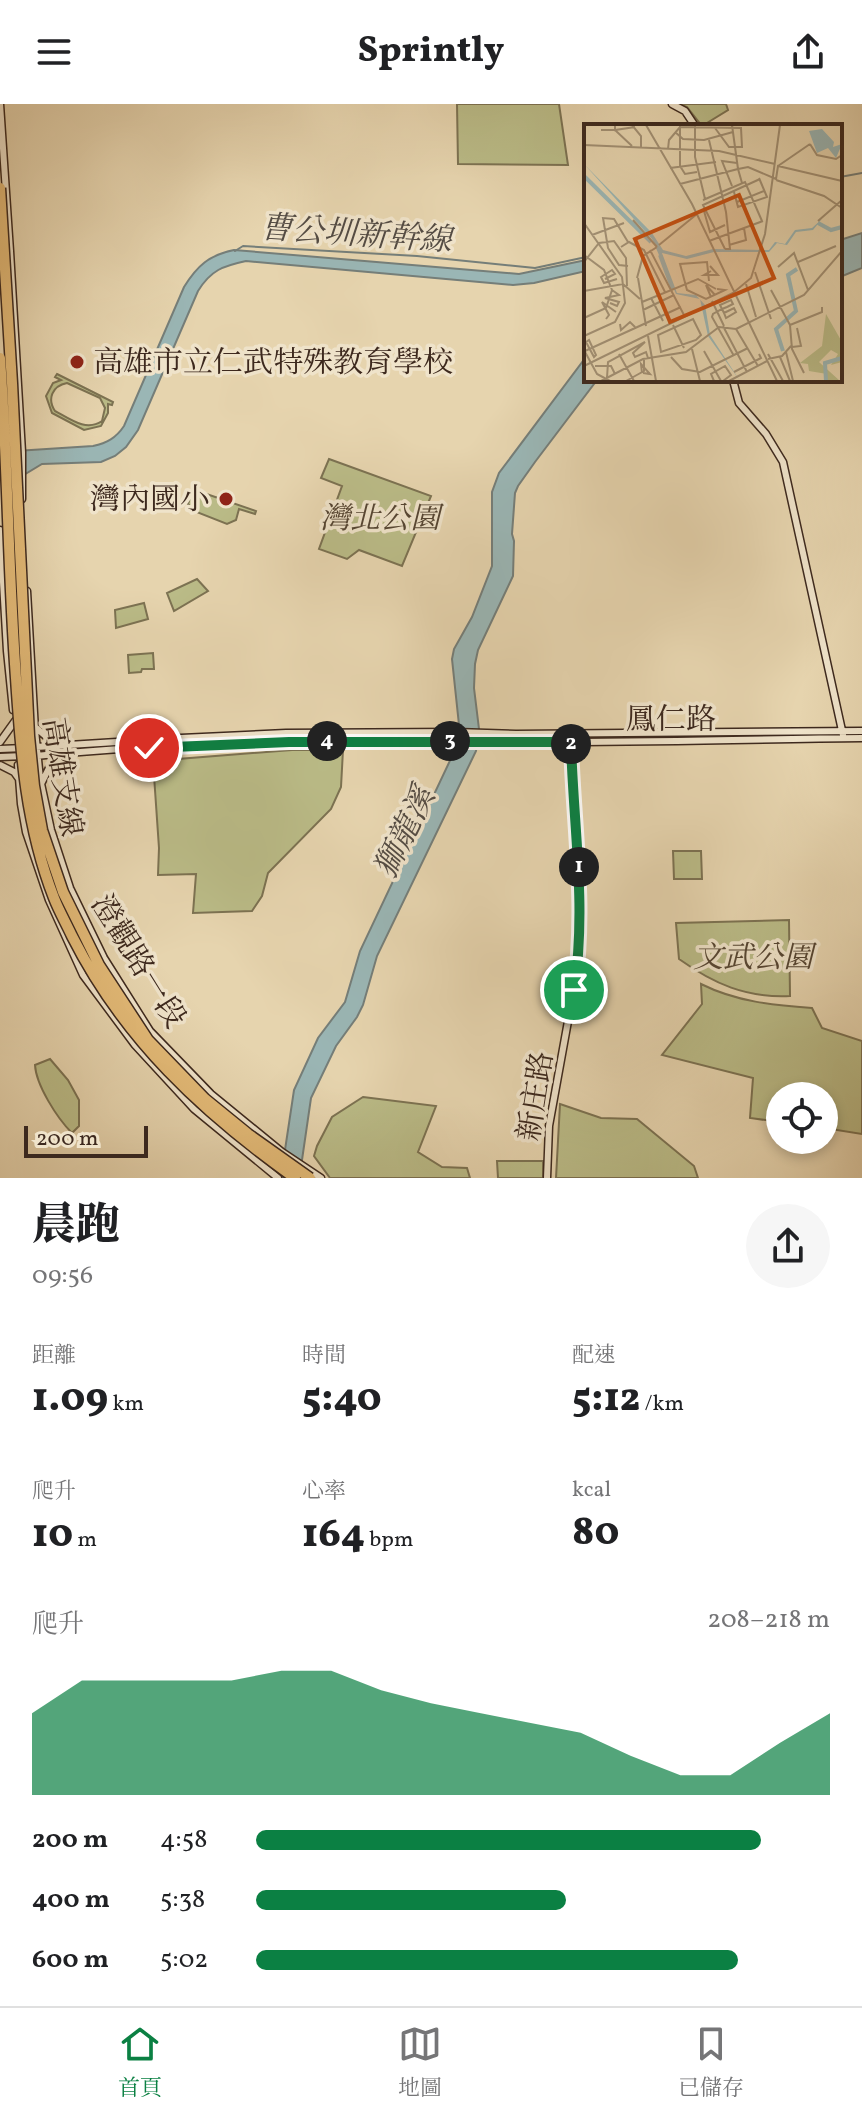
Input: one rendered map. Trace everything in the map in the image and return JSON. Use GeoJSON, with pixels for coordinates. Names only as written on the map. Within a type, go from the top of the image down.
{"type":"FeatureCollection","features":[{"type":"Feature","properties":{"kind":"highway","name":"高雄支線"},"geometry":{"type":"LineString","coordinates":[[0,188],[29,736],[42,830],[63,892],[99,965],[148,1040],[205,1099],[310,1178]]}},
{"type":"Feature","properties":{"kind":"highway","name":"高雄支線"},"geometry":{"type":"LineString","coordinates":[[0,358],[21,756],[33,830],[54,899],[91,972],[144,1046],[200,1104],[243,1141],[295,1178]]}},
{"type":"Feature","properties":{"kind":"street"},"geometry":{"type":"LineString","coordinates":[[0,104],[22,452],[34,726],[27,751],[17,756],[0,757]]}},
{"type":"Feature","properties":{"kind":"street"},"geometry":{"type":"LineString","coordinates":[[672,104],[685,111],[694,124]]}},
{"type":"Feature","properties":{"kind":"street"},"geometry":{"type":"LineString","coordinates":[[734,382],[739,403],[766,434],[783,462],[843,735]]}},
{"type":"Feature","properties":{"kind":"street"},"geometry":{"type":"LineString","coordinates":[[0,530],[7,651],[15,721],[27,751]]}},
{"type":"Feature","properties":{"kind":"street"},"geometry":{"type":"LineString","coordinates":[[7,651],[21,667],[27,751],[40,836],[57,848]]}},
{"type":"Feature","properties":{"kind":"street"},"geometry":{"type":"LineString","coordinates":[[0,742],[15,721]]}},
{"type":"Feature","properties":{"kind":"street"},"geometry":{"type":"LineString","coordinates":[[34,726],[67,749]]}},
{"type":"Feature","properties":{"kind":"street","name":"鳳仁路"},"geometry":{"type":"LineString","coordinates":[[67,749],[289,742],[571,742],[843,735],[862,731]]}},
{"type":"Feature","properties":{"kind":"street","name":"鳳仁路"},"geometry":{"type":"LineString","coordinates":[[67,749],[286,733],[843,735],[862,738]]}},
{"type":"Feature","properties":{"kind":"street","name":"新庄路"},"geometry":{"type":"LineString","coordinates":[[547,1178],[549,1126],[578,966],[578,848],[571,734]]}},
{"type":"Feature","properties":{"kind":"street"},"geometry":{"type":"LineString","coordinates":[[0,749],[67,749]]}},
{"type":"Feature","properties":{"kind":"street"},"geometry":{"type":"LineString","coordinates":[[41,784],[51,764],[67,749]]}},
{"type":"Feature","properties":{"kind":"street","name":"澄觀路一段"},"geometry":{"type":"LineString","coordinates":[[27,751],[41,784],[51,830],[70,888],[104,958],[150,1031],[211,1094],[282,1152],[321,1178]]}},
{"type":"Feature","properties":{"kind":"street","name":"澄觀路一段"},"geometry":{"type":"LineString","coordinates":[[17,756],[26,832],[49,900],[83,975],[135,1045],[194,1109],[276,1176]]}},
{"type":"Feature","properties":{"kind":"street"},"geometry":{"type":"LineString","coordinates":[[0,765],[20,779]]}},
{"type":"Feature","properties":{"kind":"green space"},"geometry":{"type":"Polygon","coordinates":[[[457,104],[559,104],[568,165],[458,164],[457,104]]]}},
{"type":"Feature","properties":{"kind":"green space"},"geometry":{"type":"Polygon","coordinates":[[[680,104],[726,104],[728,110],[700,124],[687,107],[680,104]]]}},
{"type":"Feature","properties":{"kind":"green space"},"geometry":{"type":"Polygon","coordinates":[[[57,374],[113,402],[112,405],[108,404],[108,413],[101,426],[84,430],[52,413],[46,396],[53,383],[61,380],[55,377],[57,374]],[[67,383],[55,390],[51,402],[55,411],[78,423],[90,425],[102,421],[105,408],[100,398],[67,383]]]}},
{"type":"Feature","properties":{"kind":"green space","name":"灣北公園"},"geometry":{"type":"Polygon","coordinates":[[[329,459],[431,496],[402,566],[359,550],[347,559],[319,549],[342,486],[321,478],[329,459]]]}},
{"type":"Feature","properties":{"kind":"green space"},"geometry":{"type":"Polygon","coordinates":[[[192,489],[256,511],[255,514],[239,509],[236,520],[227,524],[194,511],[188,504],[196,494],[191,492],[192,489]]]}},
{"type":"Feature","properties":{"kind":"green space"},"geometry":{"type":"Polygon","coordinates":[[[197,579],[208,591],[174,611],[167,593],[197,579]]]}},
{"type":"Feature","properties":{"kind":"green space"},"geometry":{"type":"Polygon","coordinates":[[[144,603],[148,619],[116,628],[115,610],[144,603]]]}},
{"type":"Feature","properties":{"kind":"green space"},"geometry":{"type":"Polygon","coordinates":[[[153,653],[154,669],[129,673],[128,655],[153,653]]]}},
{"type":"Feature","properties":{"kind":"green space"},"geometry":{"type":"Polygon","coordinates":[[[292,750],[343,750],[341,787],[331,809],[268,873],[262,896],[252,911],[193,913],[196,874],[158,875],[153,761],[292,750]]]}},
{"type":"Feature","properties":{"kind":"green space"},"geometry":{"type":"Polygon","coordinates":[[[673,851],[701,851],[702,879],[674,879],[673,851]]]}},
{"type":"Feature","properties":{"kind":"green space","name":"文武公園"},"geometry":{"type":"Polygon","coordinates":[[[789,920],[790,996],[759,995],[731,988],[679,959],[676,923],[789,920]]]}},
{"type":"Feature","properties":{"kind":"green space"},"geometry":{"type":"Polygon","coordinates":[[[701,984],[742,999],[812,1008],[822,1028],[862,1041],[862,1134],[838,1130],[838,1082],[766,1082],[766,1120],[750,1118],[753,1078],[662,1055],[702,1004],[701,984]]]}},
{"type":"Feature","properties":{"kind":"green space"},"geometry":{"type":"Polygon","coordinates":[[[50,1059],[68,1080],[79,1100],[79,1126],[72,1133],[48,1101],[36,1073],[35,1065],[50,1059]]]}},
{"type":"Feature","properties":{"kind":"green space"},"geometry":{"type":"Polygon","coordinates":[[[363,1097],[436,1106],[418,1152],[442,1167],[467,1168],[470,1178],[330,1178],[314,1156],[317,1146],[332,1117],[363,1097]]]}},
{"type":"Feature","properties":{"kind":"green space"},"geometry":{"type":"Polygon","coordinates":[[[560,1104],[601,1118],[637,1119],[694,1166],[698,1178],[556,1178],[560,1104]]]}},
{"type":"Feature","properties":{"kind":"green space"},"geometry":{"type":"Polygon","coordinates":[[[497,1161],[543,1161],[543,1178],[498,1178],[497,1161]]]}},
{"type":"Feature","properties":{"kind":"water"},"geometry":{"type":"Polygon","coordinates":[[[862,233],[862,268],[842,276],[842,239],[862,233]]]}},
{"type":"Feature","properties":{"kind":"water"},"geometry":{"type":"Polygon","coordinates":[[[234,250],[519,274],[584,260],[584,271],[513,285],[246,261],[231,265],[218,270],[198,291],[138,430],[126,447],[101,462],[42,464],[22,476],[0,475],[0,452],[93,446],[107,442],[118,434],[184,287],[204,262],[234,250]]]}},
{"type":"Feature","properties":{"kind":"water","name":"獅龍溪"},"geometry":{"type":"Polygon","coordinates":[[[584,360],[584,382],[595,382],[515,493],[513,576],[478,650],[475,664],[474,688],[479,729],[476,751],[377,956],[363,1005],[336,1046],[311,1098],[302,1160],[295,1178],[274,1178],[285,1150],[294,1090],[318,1038],[345,1002],[360,951],[455,750],[459,725],[452,659],[492,566],[492,492],[499,473],[584,360]]]}},
{"type":"Feature","properties":{"kind":"waterway"},"geometry":{"type":"LineString","coordinates":[[842,177],[862,173]]}},
{"type":"Feature","properties":{"kind":"waterway","name":"曹公圳新幹線"},"geometry":{"type":"LineString","coordinates":[[235,251],[243,246],[417,256],[535,268],[584,257]]}},
{"type":"Feature","properties":{"kind":"place","name":"高雄市立仁武特殊教育學校"},"geometry":{"type":"Point","coordinates":[77,362]}},
{"type":"Feature","properties":{"kind":"place","name":"灣內國小"},"geometry":{"type":"Point","coordinates":[226,499]}},
{"type":"Feature","properties":{"kind":"route"},"geometry":{"type":"LineString","coordinates":[[149,748],[289,742],[571,742],[578,848],[579,929],[574,990]]}}]}
